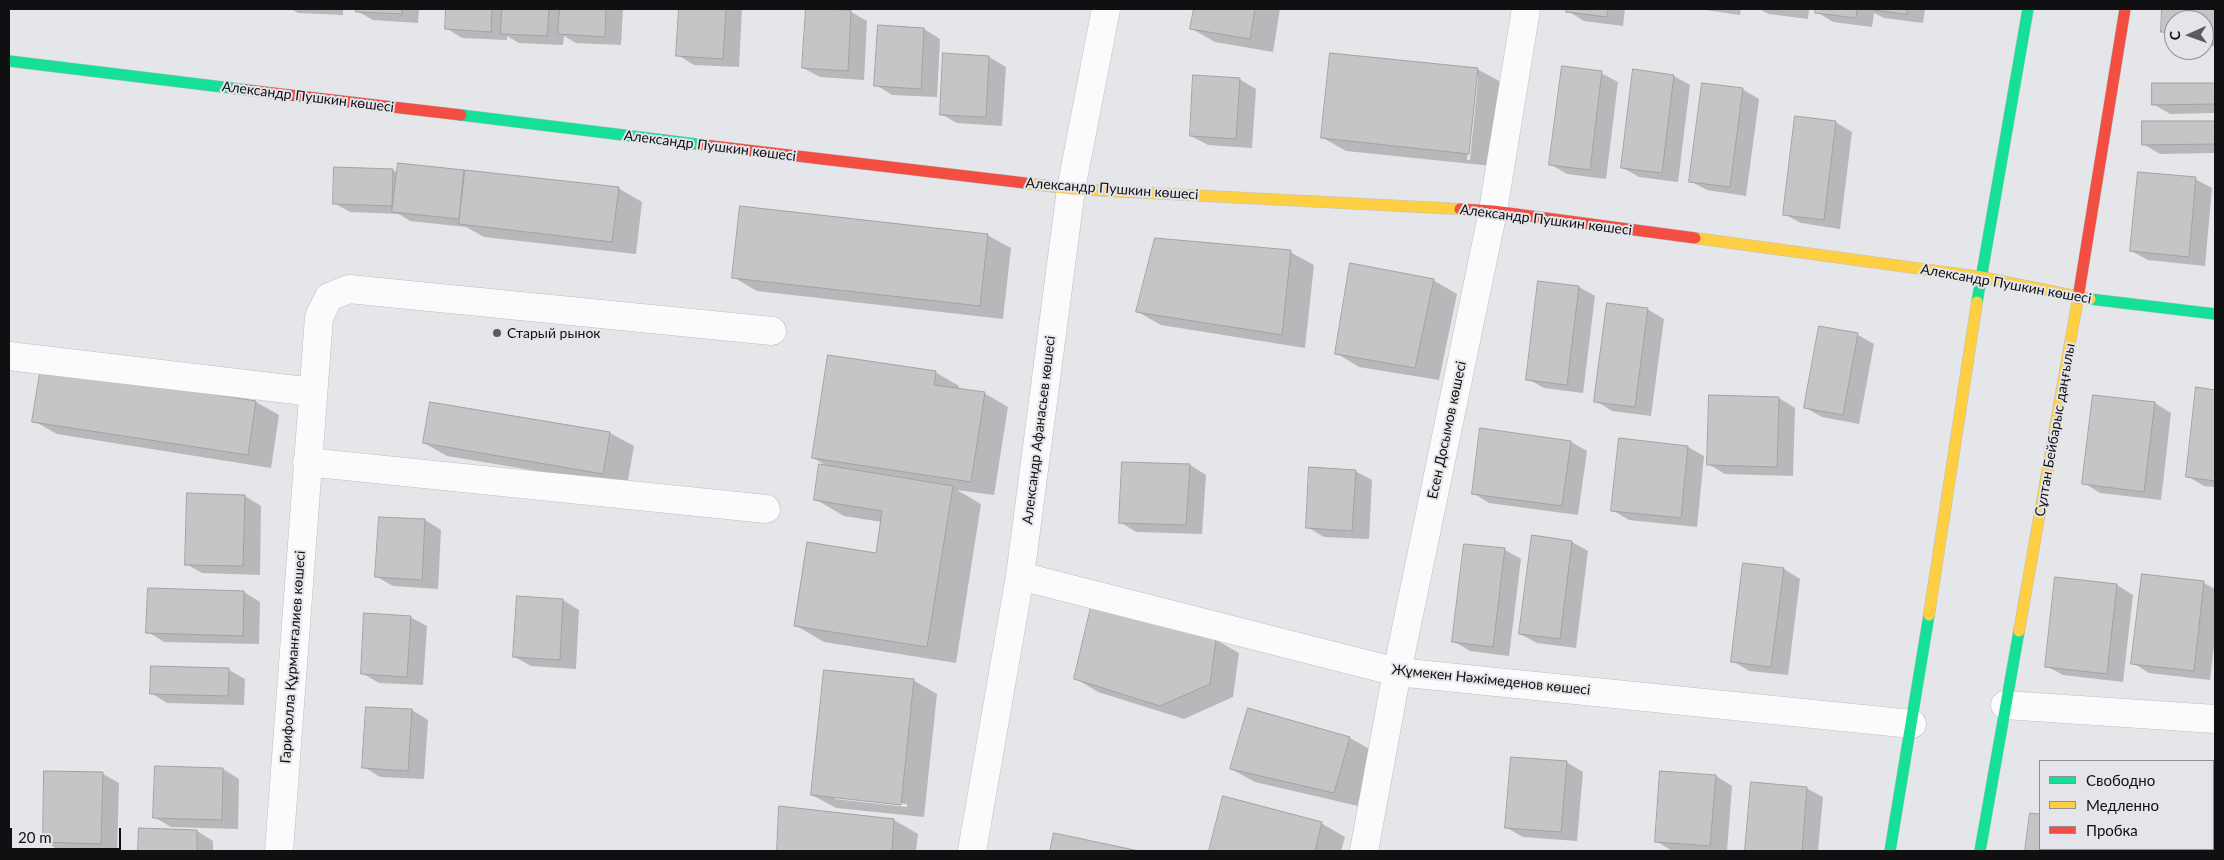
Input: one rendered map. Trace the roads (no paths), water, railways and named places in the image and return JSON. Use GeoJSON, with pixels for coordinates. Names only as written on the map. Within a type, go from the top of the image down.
{"type":"FeatureCollection","features":[{"type":"Feature","properties":{"kind":"street","name":"Александр Афанасьев көшесі"},"geometry":{"type":"LineString","coordinates":[[972,851],[1020,576],[1071,189],[1106,9]]}},
{"type":"Feature","properties":{"kind":"street","name":"Есен Досымов көшесі"},"geometry":{"type":"LineString","coordinates":[[1364,851],[1397,672],[1492,211],[1526,9]]}},
{"type":"Feature","properties":{"kind":"street"},"geometry":{"type":"LineString","coordinates":[[1890,851],[1912,724],[1981,277],[2028,9]]}},
{"type":"Feature","properties":{"kind":"street","name":"Сұлтан Бейбарыс даңғылы"},"geometry":{"type":"LineString","coordinates":[[1980,851],[2078,298],[2125,9]]}},
{"type":"Feature","properties":{"kind":"street","name":"Александр Пушкин көшесі"},"geometry":{"type":"LineString","coordinates":[[9,61],[1071,189],[1492,211],[1981,277],[2078,298],[2215,314]]}},
{"type":"Feature","properties":{"kind":"street","name":"Гарифолла Құрманғалиев көшесі"},"geometry":{"type":"LineString","coordinates":[[279,851],[319,317],[329,298],[349,289],[772,331]]}},
{"type":"Feature","properties":{"kind":"street"},"geometry":{"type":"LineString","coordinates":[[9,356],[313,392]]}},
{"type":"Feature","properties":{"kind":"street"},"geometry":{"type":"LineString","coordinates":[[307,462],[766,509]]}},
{"type":"Feature","properties":{"kind":"street","name":"Жұмекен Нәжімеденов көшесі"},"geometry":{"type":"LineString","coordinates":[[1020,576],[1397,672],[1912,724]]}},
{"type":"Feature","properties":{"kind":"street"},"geometry":{"type":"LineString","coordinates":[[2005,706],[2215,719]]}},
{"type":"Feature","properties":{"kind":"place","name":"Старый рынок"},"geometry":{"type":"Point","coordinates":[497,333]}}]}
